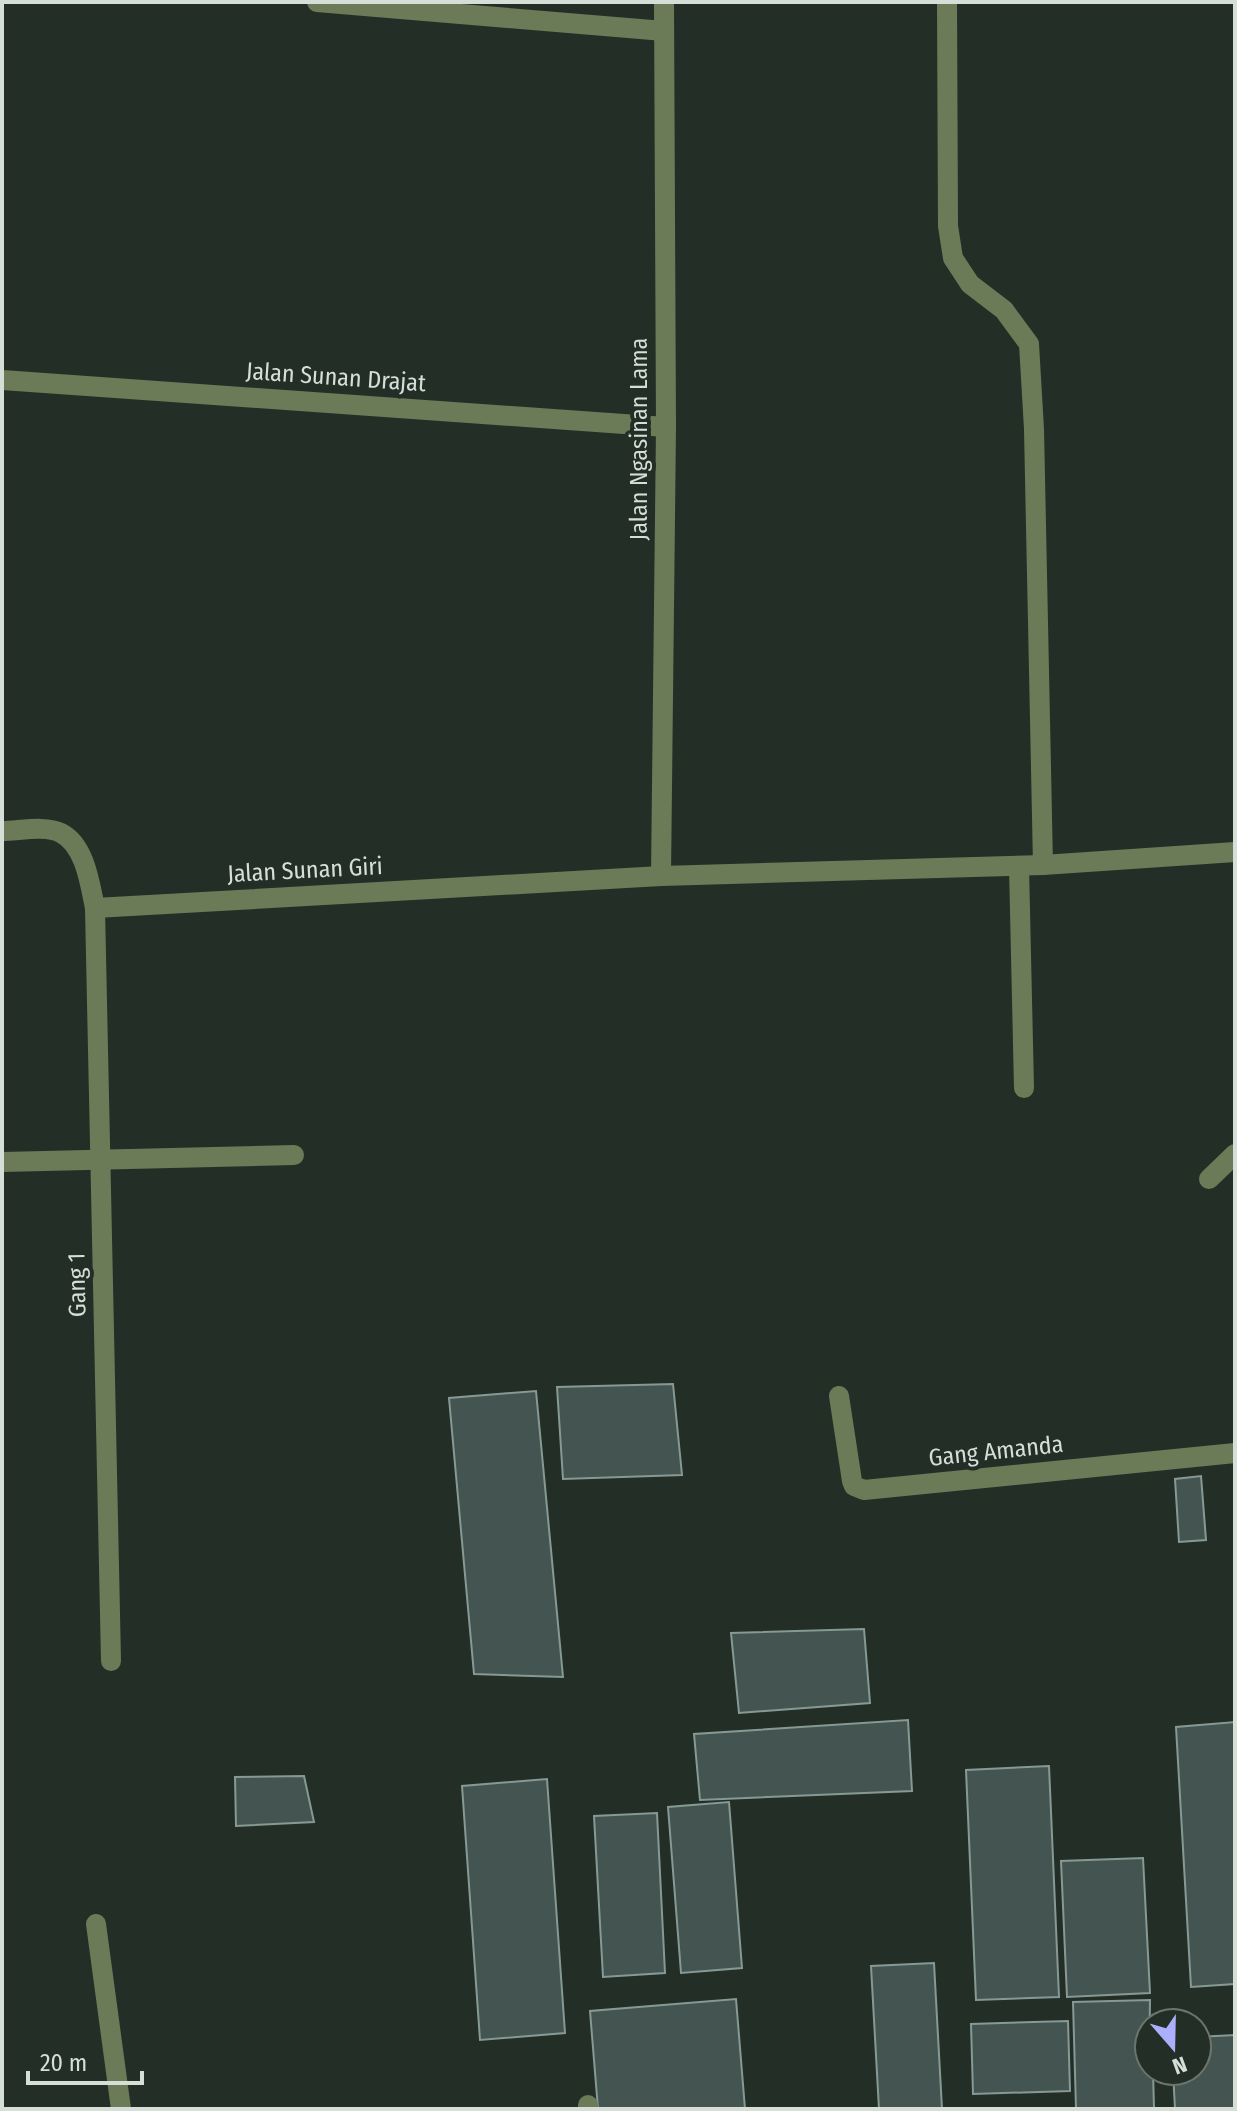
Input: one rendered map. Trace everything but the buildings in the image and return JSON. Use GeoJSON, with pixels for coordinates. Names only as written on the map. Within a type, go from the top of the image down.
{"type":"FeatureCollection","features":[{"type":"Feature","properties":{"kind":"street"},"geometry":{"type":"LineString","coordinates":[[317,2],[664,31]]}},
{"type":"Feature","properties":{"kind":"street","name":"Jalan Ngasinan Lama"},"geometry":{"type":"LineString","coordinates":[[661,876],[666,427],[664,2]]}},
{"type":"Feature","properties":{"kind":"street"},"geometry":{"type":"LineString","coordinates":[[947,2],[948,226],[953,258],[970,284],[1004,310],[1029,344],[1034,429],[1043,865]]}},
{"type":"Feature","properties":{"kind":"street","name":"Jalan Sunan Drajat"},"geometry":{"type":"LineString","coordinates":[[2,380],[666,427]]}},
{"type":"Feature","properties":{"kind":"street"},"geometry":{"type":"LineString","coordinates":[[2,831],[61,833],[75,848],[87,871],[95,908]]}},
{"type":"Feature","properties":{"kind":"street","name":"Jalan Sunan Giri"},"geometry":{"type":"LineString","coordinates":[[95,908],[661,876],[1043,865],[1235,852]]}},
{"type":"Feature","properties":{"kind":"street"},"geometry":{"type":"LineString","coordinates":[[1019,866],[1024,1088]]}},
{"type":"Feature","properties":{"kind":"street","name":"Gang 1"},"geometry":{"type":"LineString","coordinates":[[95,908],[111,1661]]}},
{"type":"Feature","properties":{"kind":"street"},"geometry":{"type":"LineString","coordinates":[[1209,1179],[1235,1154]]}},
{"type":"Feature","properties":{"kind":"street"},"geometry":{"type":"LineString","coordinates":[[2,1162],[294,1155]]}},
{"type":"Feature","properties":{"kind":"street","name":"Gang Amanda"},"geometry":{"type":"LineString","coordinates":[[839,1396],[852,1481],[854,1486],[864,1490],[1235,1453]]}},
{"type":"Feature","properties":{"kind":"street"},"geometry":{"type":"LineString","coordinates":[[96,1924],[121,2109]]}}]}
